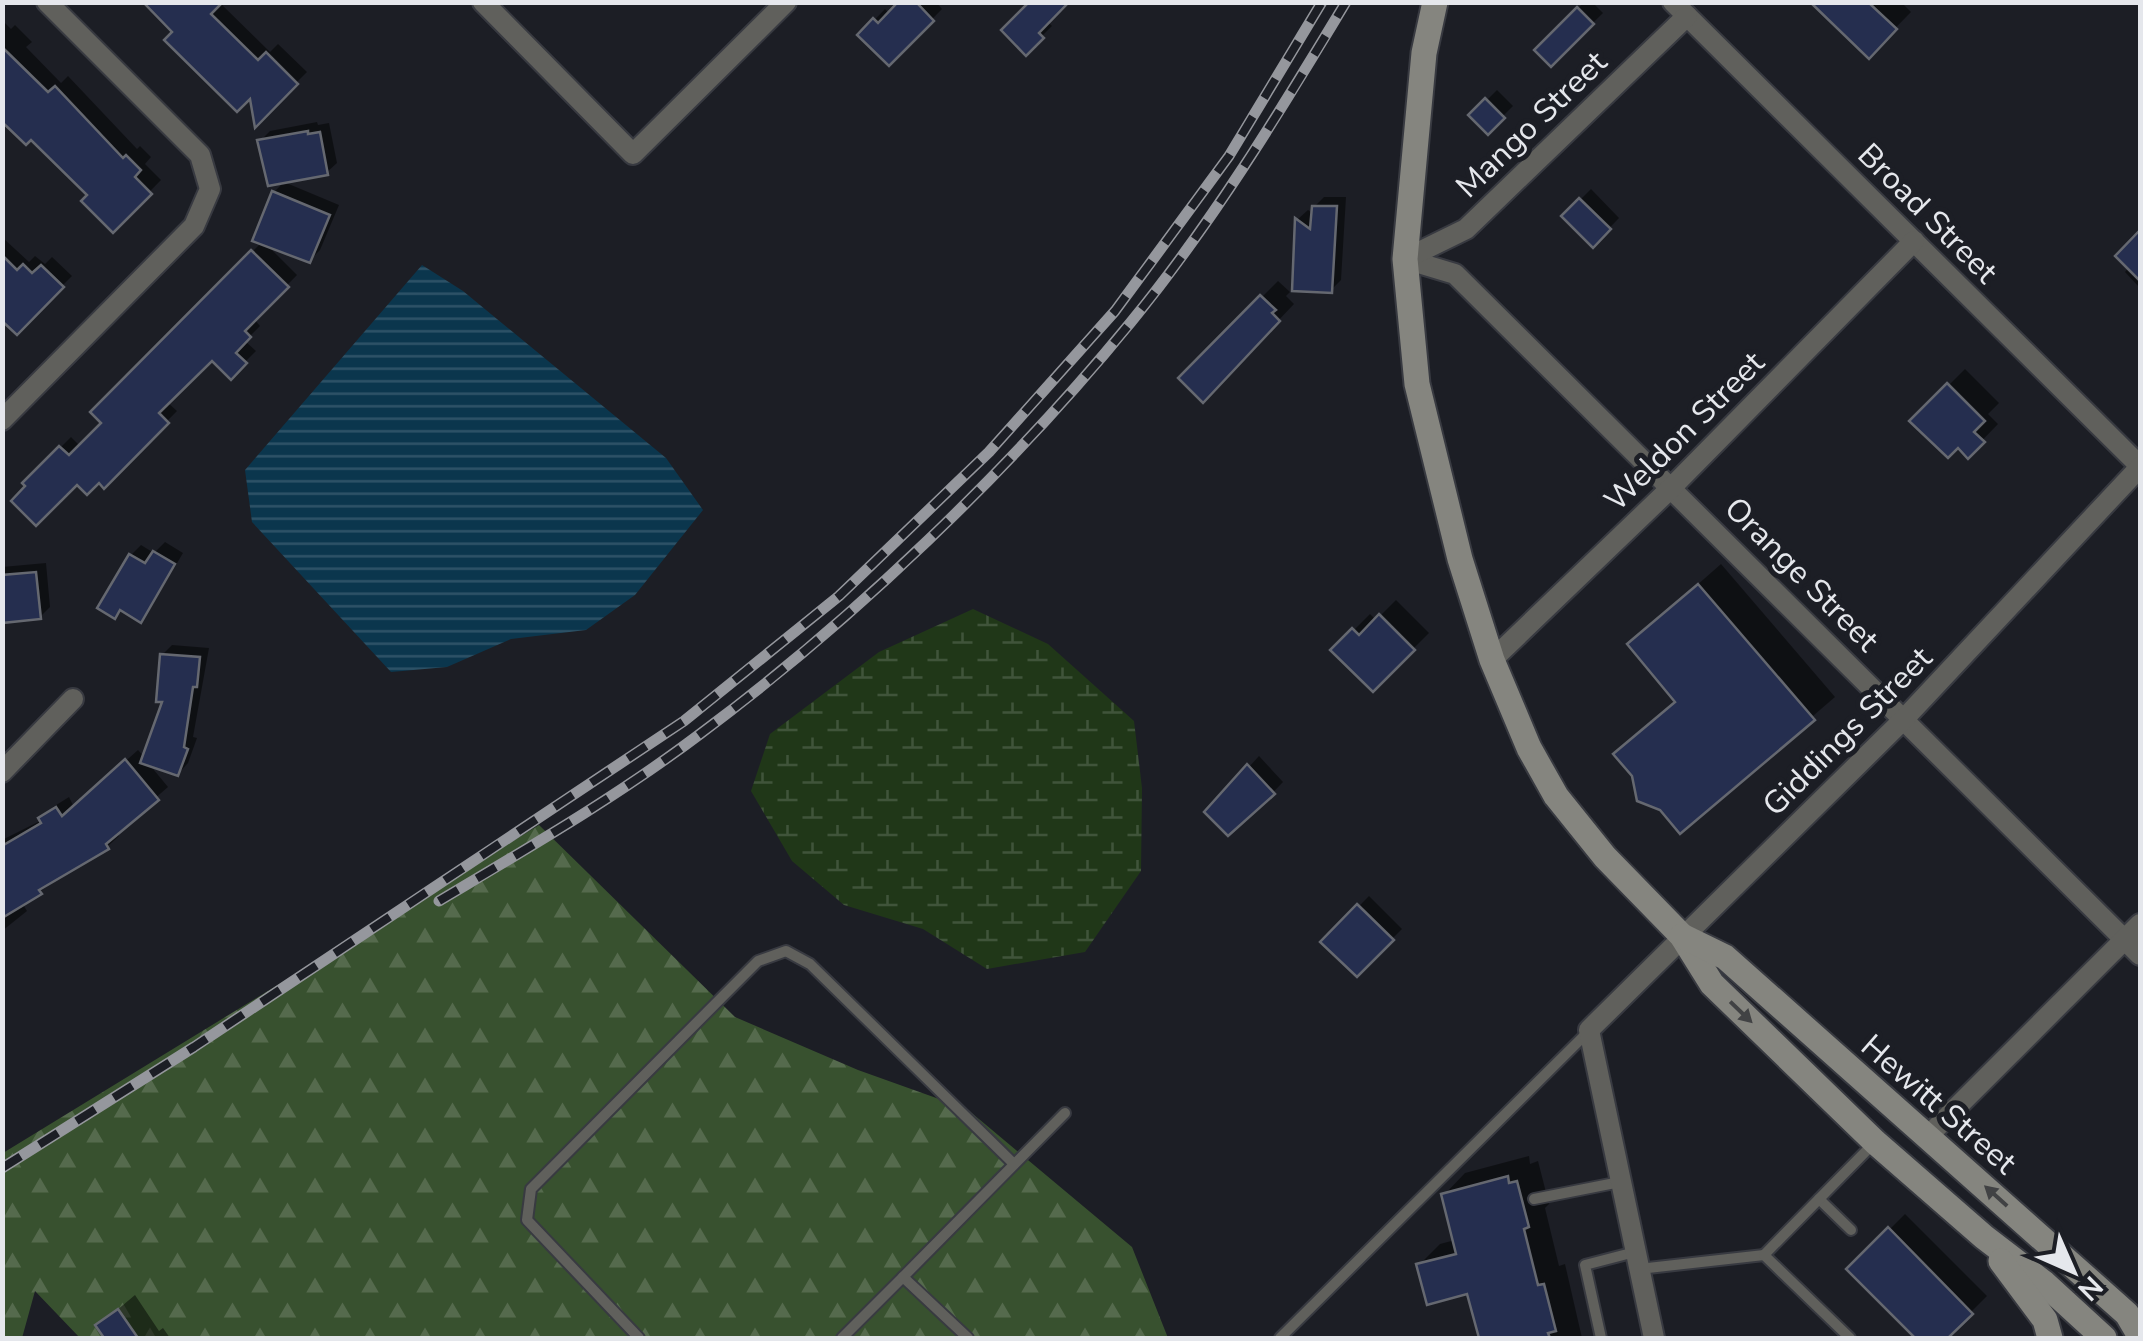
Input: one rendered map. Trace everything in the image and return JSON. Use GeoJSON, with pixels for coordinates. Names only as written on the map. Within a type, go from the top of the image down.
{"type":"FeatureCollection","features":[{"type":"Feature","properties":{"kind":"main road","name":"Hewitt Street"},"geometry":{"type":"LineString","coordinates":[[1435,2],[1424,53],[1405,259],[1417,384],[1460,559],[1492,660],[1529,748],[1556,796],[1605,857],[1682,936],[1712,984],[1875,1142],[2104,1338]]}},
{"type":"Feature","properties":{"kind":"main road","name":"Hewitt Street"},"geometry":{"type":"LineString","coordinates":[[1682,936],[1725,957],[2127,1314],[2140,1336]]}},
{"type":"Feature","properties":{"kind":"main road"},"geometry":{"type":"LineString","coordinates":[[1984,1236],[2044,1320],[2050,1338]]}},
{"type":"Feature","properties":{"kind":"street"},"geometry":{"type":"LineString","coordinates":[[4,416],[194,226],[210,189],[200,155],[47,2]]}},
{"type":"Feature","properties":{"kind":"street"},"geometry":{"type":"LineString","coordinates":[[483,2],[634,154],[786,2]]}},
{"type":"Feature","properties":{"kind":"street","name":"Mango Street"},"geometry":{"type":"LineString","coordinates":[[1405,259],[1466,229],[1680,9]]}},
{"type":"Feature","properties":{"kind":"street","name":"Broad Street"},"geometry":{"type":"LineString","coordinates":[[1680,9],[2140,467]]}},
{"type":"Feature","properties":{"kind":"street","name":"Weldon Street"},"geometry":{"type":"LineString","coordinates":[[1492,660],[1672,487],[1914,242]]}},
{"type":"Feature","properties":{"kind":"street","name":"Orange Street"},"geometry":{"type":"LineString","coordinates":[[1405,259],[1455,274],[2133,947]]}},
{"type":"Feature","properties":{"kind":"street","name":"Giddings Street"},"geometry":{"type":"LineString","coordinates":[[1590,1030],[1904,719],[2140,467]]}},
{"type":"Feature","properties":{"kind":"street"},"geometry":{"type":"LineString","coordinates":[[5,764],[72,700]]}},
{"type":"Feature","properties":{"kind":"street"},"geometry":{"type":"LineString","coordinates":[[1928,1136],[2133,947],[2140,924]]}},
{"type":"Feature","properties":{"kind":"street"},"geometry":{"type":"LineString","coordinates":[[1590,1030],[1654,1338]]}},
{"type":"Feature","properties":{"kind":"lane"},"geometry":{"type":"LineString","coordinates":[[639,1338],[527,1220],[531,1189],[758,961],[786,951],[810,964],[1014,1164]]}},
{"type":"Feature","properties":{"kind":"lane"},"geometry":{"type":"LineString","coordinates":[[1280,1338],[1590,1030]]}},
{"type":"Feature","properties":{"kind":"lane"},"geometry":{"type":"LineString","coordinates":[[842,1338],[1065,1113]]}},
{"type":"Feature","properties":{"kind":"lane"},"geometry":{"type":"LineString","coordinates":[[1600,1338],[1585,1265],[1764,1254],[1875,1142]]}},
{"type":"Feature","properties":{"kind":"lane"},"geometry":{"type":"LineString","coordinates":[[1534,1199],[1621,1182]]}},
{"type":"Feature","properties":{"kind":"lane"},"geometry":{"type":"LineString","coordinates":[[1820,1199],[1851,1230]]}},
{"type":"Feature","properties":{"kind":"lane"},"geometry":{"type":"LineString","coordinates":[[1764,1254],[1850,1338]]}},
{"type":"Feature","properties":{"kind":"lane"},"geometry":{"type":"LineString","coordinates":[[903,1277],[968,1338]]}},
{"type":"Feature","properties":{"kind":"green space"},"geometry":{"type":"Polygon","coordinates":[[[973,609],[1048,644],[1134,721],[1142,788],[1141,871],[1085,952],[987,969],[923,929],[844,905],[792,861],[751,791],[770,734],[879,652],[973,609]]]}},
{"type":"Feature","properties":{"kind":"green space"},"geometry":{"type":"Polygon","coordinates":[[[539,825],[735,1017],[858,1070],[967,1109],[1132,1247],[1168,1338],[80,1338],[35,1291],[22,1338],[3,1338],[3,1153],[539,825]]]}},
{"type":"Feature","properties":{"kind":"water"},"geometry":{"type":"Polygon","coordinates":[[[422,265],[463,291],[666,458],[703,510],[635,595],[586,630],[511,639],[447,667],[391,672],[252,522],[245,470],[422,265]]]}},
{"type":"Feature","properties":{"kind":"building"},"geometry":{"type":"Polygon","coordinates":[[[143,2],[223,2],[211,14],[258,60],[266,52],[298,84],[255,128],[250,99],[237,112],[164,40],[172,32],[143,2]]]}},
{"type":"Feature","properties":{"kind":"building"},"geometry":{"type":"Polygon","coordinates":[[[898,2],[916,2],[934,21],[889,66],[857,35],[873,18],[878,23],[898,2]]]}},
{"type":"Feature","properties":{"kind":"building"},"geometry":{"type":"Polygon","coordinates":[[[1029,2],[1069,2],[1039,33],[1044,38],[1026,56],[1001,30],[1029,2]]]}},
{"type":"Feature","properties":{"kind":"building"},"geometry":{"type":"Polygon","coordinates":[[[1810,2],[1868,2],[1897,29],[1869,59],[1810,2]]]}},
{"type":"Feature","properties":{"kind":"building"},"geometry":{"type":"Polygon","coordinates":[[[1577,7],[1594,24],[1551,67],[1534,50],[1577,7]]]}},
{"type":"Feature","properties":{"kind":"building"},"geometry":{"type":"Polygon","coordinates":[[[2,47],[48,92],[55,86],[123,158],[126,155],[141,170],[135,177],[152,194],[113,233],[81,201],[87,195],[31,140],[26,145],[2,122],[2,47]]]}},
{"type":"Feature","properties":{"kind":"building"},"geometry":{"type":"Polygon","coordinates":[[[1485,98],[1505,118],[1488,135],[1468,115],[1485,98]]]}},
{"type":"Feature","properties":{"kind":"building"},"geometry":{"type":"Polygon","coordinates":[[[320,132],[328,175],[268,186],[257,140],[320,132]]]}},
{"type":"Feature","properties":{"kind":"building"},"geometry":{"type":"Polygon","coordinates":[[[272,191],[330,215],[310,263],[252,241],[272,191]]]}},
{"type":"Feature","properties":{"kind":"building"},"geometry":{"type":"Polygon","coordinates":[[[1579,198],[1611,229],[1593,248],[1561,216],[1579,198]]]}},
{"type":"Feature","properties":{"kind":"building"},"geometry":{"type":"Polygon","coordinates":[[[1312,206],[1337,206],[1332,293],[1292,291],[1295,218],[1310,229],[1312,206]]]}},
{"type":"Feature","properties":{"kind":"building"},"geometry":{"type":"Polygon","coordinates":[[[2140,230],[2140,281],[2115,256],[2140,230]]]}},
{"type":"Feature","properties":{"kind":"building"},"geometry":{"type":"Polygon","coordinates":[[[251,250],[289,287],[245,331],[251,337],[236,353],[247,363],[231,380],[212,361],[159,413],[169,423],[104,489],[99,483],[87,495],[77,485],[36,526],[11,501],[25,486],[22,483],[59,446],[69,455],[101,423],[90,412],[251,250]]]}},
{"type":"Feature","properties":{"kind":"building"},"geometry":{"type":"Polygon","coordinates":[[[2,255],[17,270],[23,264],[32,273],[41,265],[64,287],[17,335],[2,321],[2,255]]]}},
{"type":"Feature","properties":{"kind":"building"},"geometry":{"type":"Polygon","coordinates":[[[1260,295],[1276,310],[1272,313],[1280,321],[1203,403],[1178,378],[1260,295]]]}},
{"type":"Feature","properties":{"kind":"building"},"geometry":{"type":"Polygon","coordinates":[[[1947,383],[1985,421],[1974,432],[1985,442],[1968,459],[1958,448],[1948,458],[1909,421],[1947,383]]]}},
{"type":"Feature","properties":{"kind":"building"},"geometry":{"type":"Polygon","coordinates":[[[153,551],[175,564],[141,623],[120,610],[115,619],[97,608],[129,554],[145,563],[153,551]]]}},
{"type":"Feature","properties":{"kind":"building"},"geometry":{"type":"Polygon","coordinates":[[[36,572],[41,619],[2,623],[2,575],[36,572]]]}},
{"type":"Feature","properties":{"kind":"building"},"geometry":{"type":"Polygon","coordinates":[[[1698,584],[1815,720],[1680,834],[1660,810],[1637,801],[1632,776],[1613,754],[1675,702],[1627,644],[1698,584]]]}},
{"type":"Feature","properties":{"kind":"building"},"geometry":{"type":"Polygon","coordinates":[[[1379,614],[1415,650],[1373,692],[1330,650],[1352,628],[1359,635],[1379,614]]]}},
{"type":"Feature","properties":{"kind":"building"},"geometry":{"type":"Polygon","coordinates":[[[160,654],[200,657],[184,747],[188,749],[178,776],[140,763],[162,702],[156,702],[160,654]]]}},
{"type":"Feature","properties":{"kind":"building"},"geometry":{"type":"Polygon","coordinates":[[[125,759],[159,800],[106,844],[109,849],[39,890],[42,894],[2,918],[2,846],[41,823],[38,818],[56,807],[62,816],[125,759]]]}},
{"type":"Feature","properties":{"kind":"building"},"geometry":{"type":"Polygon","coordinates":[[[1247,764],[1275,794],[1228,836],[1204,812],[1247,764]]]}},
{"type":"Feature","properties":{"kind":"building"},"geometry":{"type":"Polygon","coordinates":[[[1357,904],[1394,940],[1357,977],[1320,942],[1357,904]]]}},
{"type":"Feature","properties":{"kind":"building"},"geometry":{"type":"Polygon","coordinates":[[[1508,1176],[1509,1183],[1517,1181],[1538,1285],[1544,1284],[1556,1331],[1548,1333],[1550,1338],[1479,1338],[1467,1294],[1427,1305],[1416,1264],[1456,1254],[1441,1194],[1508,1176]]]}},
{"type":"Feature","properties":{"kind":"building"},"geometry":{"type":"Polygon","coordinates":[[[1888,1227],[1973,1314],[1948,1338],[1915,1338],[1846,1269],[1888,1227]]]}},
{"type":"Feature","properties":{"kind":"building"},"geometry":{"type":"Polygon","coordinates":[[[118,1309],[138,1338],[104,1338],[95,1325],[118,1309]]]}},
{"type":"Feature","properties":{"kind":"railway"},"geometry":{"type":"LineString","coordinates":[[2,1168],[194,1047],[684,721],[839,596],[989,452],[1115,311],[1229,156],[1322,2]]}},
{"type":"Feature","properties":{"kind":"railway"},"geometry":{"type":"LineString","coordinates":[[439,901],[669,757],[815,642],[928,541],[1084,378],[1161,284],[1244,166],[1346,2]]}}]}
